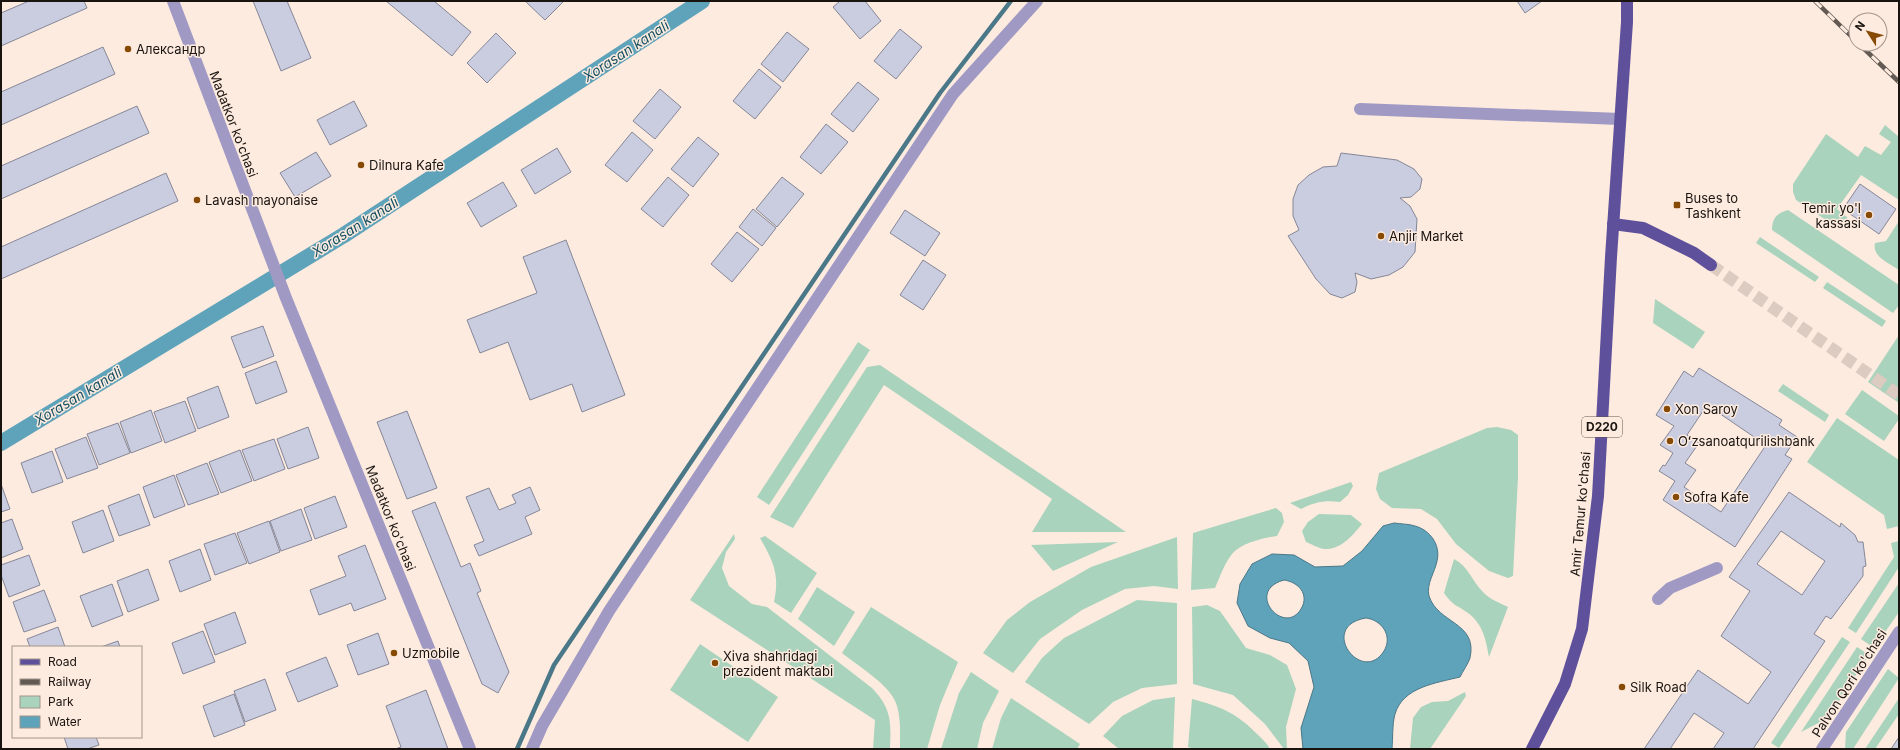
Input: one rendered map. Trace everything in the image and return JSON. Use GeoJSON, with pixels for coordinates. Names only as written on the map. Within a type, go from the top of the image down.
{"type":"FeatureCollection","features":[{"type":"Feature","properties":{"kind":"main road","name":"D220"},"geometry":{"type":"LineString","coordinates":[[1613,224],[1627,22],[1627,1]]}},
{"type":"Feature","properties":{"kind":"main road"},"geometry":{"type":"LineString","coordinates":[[1613,224],[1643,228],[1694,253],[1711,265]]}},
{"type":"Feature","properties":{"kind":"main road","name":"Amir Temur ko'chasi"},"geometry":{"type":"LineString","coordinates":[[1532,749],[1565,684],[1582,629],[1598,496],[1613,224]]}},
{"type":"Feature","properties":{"kind":"street","name":"Madatkor ko'chasi"},"geometry":{"type":"LineString","coordinates":[[173,1],[286,298],[470,749]]}},
{"type":"Feature","properties":{"kind":"street"},"geometry":{"type":"LineString","coordinates":[[532,749],[542,726],[609,611],[953,94],[1037,1]]}},
{"type":"Feature","properties":{"kind":"street"},"geometry":{"type":"LineString","coordinates":[[1360,109],[1620,119]]}},
{"type":"Feature","properties":{"kind":"street"},"geometry":{"type":"LineString","coordinates":[[1658,599],[1670,588],[1717,568]]}},
{"type":"Feature","properties":{"kind":"street","name":"Palvon Qori ko'chasi"},"geometry":{"type":"LineString","coordinates":[[1822,749],[1899,632]]}},
{"type":"Feature","properties":{"kind":"green space"},"geometry":{"type":"Polygon","coordinates":[[[1885,125],[1899,137],[1899,200],[1861,175],[1837,209],[1848,218],[1832,224],[1796,200],[1793,192],[1793,184],[1826,134],[1858,157],[1865,146],[1881,155],[1891,142],[1879,134],[1885,125]]]}},
{"type":"Feature","properties":{"kind":"green space"},"geometry":{"type":"Polygon","coordinates":[[[1788,210],[1899,285],[1899,305],[1893,313],[1772,230],[1774,219],[1778,214],[1788,210]]]}},
{"type":"Feature","properties":{"kind":"green space"},"geometry":{"type":"Polygon","coordinates":[[[1899,221],[1899,270],[1879,256],[1876,252],[1875,243],[1886,241],[1899,221]]]}},
{"type":"Feature","properties":{"kind":"green space"},"geometry":{"type":"Polygon","coordinates":[[[1760,237],[1819,277],[1815,282],[1756,243],[1760,237]]]}},
{"type":"Feature","properties":{"kind":"green space"},"geometry":{"type":"Polygon","coordinates":[[[1827,282],[1886,321],[1882,327],[1823,288],[1827,282]]]}},
{"type":"Feature","properties":{"kind":"green space"},"geometry":{"type":"Polygon","coordinates":[[[1655,299],[1705,332],[1693,349],[1653,323],[1655,299]]]}},
{"type":"Feature","properties":{"kind":"green space"},"geometry":{"type":"Polygon","coordinates":[[[1899,335],[1899,403],[1868,382],[1899,335]]]}},
{"type":"Feature","properties":{"kind":"green space"},"geometry":{"type":"Polygon","coordinates":[[[858,342],[870,350],[769,505],[757,497],[858,342]]]}},
{"type":"Feature","properties":{"kind":"green space"},"geometry":{"type":"Polygon","coordinates":[[[880,365],[1126,532],[1032,532],[1052,499],[884,385],[793,528],[770,517],[867,367],[880,365]]]}},
{"type":"Feature","properties":{"kind":"green space"},"geometry":{"type":"Polygon","coordinates":[[[1783,384],[1829,415],[1825,422],[1778,391],[1783,384]]]}},
{"type":"Feature","properties":{"kind":"green space"},"geometry":{"type":"Polygon","coordinates":[[[1862,390],[1899,416],[1899,419],[1884,441],[1845,414],[1862,390]]]}},
{"type":"Feature","properties":{"kind":"green space"},"geometry":{"type":"Polygon","coordinates":[[[1837,418],[1899,460],[1899,526],[1887,529],[1884,515],[1807,462],[1837,418]]]}},
{"type":"Feature","properties":{"kind":"green space"},"geometry":{"type":"Polygon","coordinates":[[[1497,427],[1511,430],[1518,435],[1518,477],[1513,576],[1508,578],[1489,571],[1456,544],[1437,519],[1421,509],[1392,508],[1380,499],[1376,489],[1379,473],[1487,428],[1497,427]]]}},
{"type":"Feature","properties":{"kind":"green space"},"geometry":{"type":"Polygon","coordinates":[[[1351,482],[1353,486],[1348,495],[1340,502],[1320,502],[1301,509],[1290,503],[1351,482]]]}},
{"type":"Feature","properties":{"kind":"green space"},"geometry":{"type":"Polygon","coordinates":[[[1276,508],[1282,513],[1284,522],[1277,536],[1247,544],[1236,550],[1222,571],[1215,588],[1191,590],[1193,533],[1276,508]]]}},
{"type":"Feature","properties":{"kind":"green space"},"geometry":{"type":"Polygon","coordinates":[[[1319,514],[1351,515],[1362,524],[1341,545],[1330,549],[1324,549],[1306,542],[1302,531],[1308,522],[1319,514]]]}},
{"type":"Feature","properties":{"kind":"green space"},"geometry":{"type":"Polygon","coordinates":[[[734,534],[735,539],[726,552],[722,568],[729,586],[752,604],[767,607],[872,688],[887,709],[890,723],[890,749],[873,749],[875,720],[690,600],[734,534]]]}},
{"type":"Feature","properties":{"kind":"green space"},"geometry":{"type":"Polygon","coordinates":[[[765,536],[817,573],[791,613],[774,602],[776,592],[776,576],[772,561],[760,538],[765,536]]]}},
{"type":"Feature","properties":{"kind":"green space"},"geometry":{"type":"Polygon","coordinates":[[[1177,537],[1178,589],[1154,586],[1125,589],[1082,610],[1040,639],[1013,673],[983,653],[1007,620],[1030,602],[1091,567],[1177,537]]]}},
{"type":"Feature","properties":{"kind":"green space"},"geometry":{"type":"Polygon","coordinates":[[[1899,541],[1899,567],[1856,633],[1848,628],[1894,557],[1891,543],[1899,541]]]}},
{"type":"Feature","properties":{"kind":"green space"},"geometry":{"type":"Polygon","coordinates":[[[1118,542],[1053,571],[1031,545],[1118,542]]]}},
{"type":"Feature","properties":{"kind":"green space"},"geometry":{"type":"Polygon","coordinates":[[[1454,559],[1463,566],[1479,588],[1488,597],[1508,607],[1489,657],[1483,633],[1477,622],[1468,613],[1447,598],[1444,593],[1454,559]]]}},
{"type":"Feature","properties":{"kind":"green space"},"geometry":{"type":"Polygon","coordinates":[[[1899,583],[1899,612],[1874,648],[1861,639],[1899,583]]]}},
{"type":"Feature","properties":{"kind":"green space"},"geometry":{"type":"Polygon","coordinates":[[[817,587],[855,612],[834,646],[798,619],[817,587]]]}},
{"type":"Feature","properties":{"kind":"green space"},"geometry":{"type":"Polygon","coordinates":[[[1137,600],[1177,603],[1177,684],[1142,688],[1113,702],[1089,724],[1025,682],[1042,658],[1064,638],[1137,600]]]}},
{"type":"Feature","properties":{"kind":"green space"},"geometry":{"type":"Polygon","coordinates":[[[1207,605],[1220,611],[1246,648],[1270,655],[1287,665],[1296,689],[1286,727],[1287,749],[1284,749],[1265,724],[1233,695],[1193,684],[1192,607],[1207,605]]]}},
{"type":"Feature","properties":{"kind":"green space"},"geometry":{"type":"Polygon","coordinates":[[[871,607],[958,662],[940,705],[927,749],[900,749],[899,717],[894,699],[882,684],[842,653],[871,607]]]}},
{"type":"Feature","properties":{"kind":"green space"},"geometry":{"type":"Polygon","coordinates":[[[1842,637],[1850,642],[1779,748],[1771,743],[1842,637]]]}},
{"type":"Feature","properties":{"kind":"green space"},"geometry":{"type":"Polygon","coordinates":[[[700,644],[778,697],[748,742],[670,690],[700,644]]]}},
{"type":"Feature","properties":{"kind":"green space"},"geometry":{"type":"Polygon","coordinates":[[[1857,647],[1869,655],[1828,718],[1801,732],[1857,647]]]}},
{"type":"Feature","properties":{"kind":"green space"},"geometry":{"type":"Polygon","coordinates":[[[1888,669],[1899,678],[1853,749],[1845,749],[1846,732],[1888,669]]]}},
{"type":"Feature","properties":{"kind":"green space"},"geometry":{"type":"Polygon","coordinates":[[[971,672],[999,691],[983,723],[977,749],[941,749],[959,693],[971,672]]]}},
{"type":"Feature","properties":{"kind":"green space"},"geometry":{"type":"Polygon","coordinates":[[[1465,692],[1466,696],[1430,749],[1410,749],[1413,718],[1421,707],[1432,702],[1448,701],[1465,692]]]}},
{"type":"Feature","properties":{"kind":"green space"},"geometry":{"type":"Polygon","coordinates":[[[1175,697],[1173,749],[1119,749],[1103,736],[1122,716],[1153,700],[1175,697]]]}},
{"type":"Feature","properties":{"kind":"green space"},"geometry":{"type":"Polygon","coordinates":[[[1011,698],[1080,744],[1077,749],[992,749],[1001,718],[1011,698]]]}},
{"type":"Feature","properties":{"kind":"green space"},"geometry":{"type":"Polygon","coordinates":[[[1899,698],[1899,714],[1875,749],[1865,749],[1899,698]]]}},
{"type":"Feature","properties":{"kind":"green space"},"geometry":{"type":"Polygon","coordinates":[[[1192,699],[1211,704],[1235,716],[1250,727],[1270,749],[1194,749],[1188,747],[1192,699]]]}},
{"type":"Feature","properties":{"kind":"water"},"geometry":{"type":"Polygon","coordinates":[[[1394,523],[1413,525],[1425,531],[1433,539],[1436,544],[1438,555],[1429,587],[1429,596],[1440,612],[1463,630],[1468,637],[1471,646],[1470,658],[1460,677],[1431,684],[1413,692],[1399,705],[1395,714],[1392,749],[1303,749],[1301,728],[1314,687],[1308,661],[1289,643],[1270,638],[1248,626],[1237,603],[1240,584],[1252,564],[1272,554],[1294,555],[1315,567],[1343,566],[1362,551],[1383,526],[1394,523]],[[1284,580],[1273,586],[1267,593],[1267,601],[1271,609],[1278,615],[1286,618],[1294,616],[1301,609],[1304,598],[1298,586],[1284,580]],[[1366,618],[1352,623],[1345,631],[1344,641],[1348,651],[1356,658],[1365,662],[1375,660],[1384,651],[1387,640],[1386,634],[1381,625],[1372,619],[1366,618]]]}},
{"type":"Feature","properties":{"kind":"building"},"geometry":{"type":"Polygon","coordinates":[[[29,1],[84,1],[87,8],[1,46],[1,13],[29,1]]]}},
{"type":"Feature","properties":{"kind":"building"},"geometry":{"type":"Polygon","coordinates":[[[253,1],[287,1],[311,58],[281,71],[253,1]]]}},
{"type":"Feature","properties":{"kind":"building"},"geometry":{"type":"Polygon","coordinates":[[[386,1],[434,1],[471,32],[452,56],[386,1]]]}},
{"type":"Feature","properties":{"kind":"building"},"geometry":{"type":"Polygon","coordinates":[[[525,1],[564,1],[545,20],[525,1]]]}},
{"type":"Feature","properties":{"kind":"building"},"geometry":{"type":"Polygon","coordinates":[[[840,1],[865,1],[881,21],[860,39],[833,7],[840,1]]]}},
{"type":"Feature","properties":{"kind":"building"},"geometry":{"type":"Polygon","coordinates":[[[1517,1],[1542,1],[1525,13],[1517,1]]]}},
{"type":"Feature","properties":{"kind":"building"},"geometry":{"type":"Polygon","coordinates":[[[900,29],[922,47],[896,79],[874,61],[900,29]]]}},
{"type":"Feature","properties":{"kind":"building"},"geometry":{"type":"Polygon","coordinates":[[[787,32],[809,49],[783,82],[761,64],[787,32]]]}},
{"type":"Feature","properties":{"kind":"building"},"geometry":{"type":"Polygon","coordinates":[[[496,33],[516,53],[487,83],[467,63],[496,33]]]}},
{"type":"Feature","properties":{"kind":"building"},"geometry":{"type":"Polygon","coordinates":[[[103,47],[115,74],[1,125],[1,92],[103,47]]]}},
{"type":"Feature","properties":{"kind":"building"},"geometry":{"type":"Polygon","coordinates":[[[759,69],[781,87],[755,119],[733,101],[759,69]]]}},
{"type":"Feature","properties":{"kind":"building"},"geometry":{"type":"Polygon","coordinates":[[[858,82],[879,99],[853,132],[831,114],[858,82]]]}},
{"type":"Feature","properties":{"kind":"building"},"geometry":{"type":"Polygon","coordinates":[[[660,89],[681,107],[655,139],[633,121],[660,89]]]}},
{"type":"Feature","properties":{"kind":"building"},"geometry":{"type":"Polygon","coordinates":[[[354,101],[367,126],[330,145],[317,120],[354,101]]]}},
{"type":"Feature","properties":{"kind":"building"},"geometry":{"type":"Polygon","coordinates":[[[137,106],[149,133],[1,199],[1,166],[137,106]]]}},
{"type":"Feature","properties":{"kind":"building"},"geometry":{"type":"Polygon","coordinates":[[[826,124],[848,142],[821,174],[800,157],[826,124]]]}},
{"type":"Feature","properties":{"kind":"building"},"geometry":{"type":"Polygon","coordinates":[[[632,132],[653,150],[627,182],[605,165],[632,132]]]}},
{"type":"Feature","properties":{"kind":"building"},"geometry":{"type":"Polygon","coordinates":[[[698,137],[719,154],[693,187],[671,169],[698,137]]]}},
{"type":"Feature","properties":{"kind":"building"},"geometry":{"type":"Polygon","coordinates":[[[557,148],[571,172],[535,194],[521,170],[557,148]]]}},
{"type":"Feature","properties":{"kind":"building"},"geometry":{"type":"Polygon","coordinates":[[[316,152],[331,176],[295,197],[280,173],[316,152]]]}},
{"type":"Feature","properties":{"kind":"building"},"geometry":{"type":"Polygon","coordinates":[[[1341,153],[1397,160],[1414,169],[1422,179],[1420,189],[1411,197],[1400,198],[1410,206],[1417,219],[1415,252],[1403,267],[1389,275],[1371,279],[1355,273],[1357,282],[1355,292],[1342,298],[1330,294],[1316,279],[1288,236],[1299,230],[1293,216],[1293,199],[1298,185],[1309,175],[1323,167],[1337,166],[1341,153]]]}},
{"type":"Feature","properties":{"kind":"building"},"geometry":{"type":"Polygon","coordinates":[[[166,173],[178,201],[1,279],[1,247],[166,173]]]}},
{"type":"Feature","properties":{"kind":"building"},"geometry":{"type":"Polygon","coordinates":[[[668,177],[689,195],[663,227],[641,209],[668,177]]]}},
{"type":"Feature","properties":{"kind":"building"},"geometry":{"type":"Polygon","coordinates":[[[782,177],[804,194],[777,227],[756,209],[782,177]]]}},
{"type":"Feature","properties":{"kind":"building"},"geometry":{"type":"Polygon","coordinates":[[[503,182],[517,206],[481,227],[467,203],[503,182]]]}},
{"type":"Feature","properties":{"kind":"building"},"geometry":{"type":"Polygon","coordinates":[[[1860,184],[1896,209],[1879,234],[1843,209],[1860,184]]]}},
{"type":"Feature","properties":{"kind":"building"},"geometry":{"type":"Polygon","coordinates":[[[753,209],[776,228],[762,246],[739,227],[753,209]]]}},
{"type":"Feature","properties":{"kind":"building"},"geometry":{"type":"Polygon","coordinates":[[[905,210],[940,233],[925,256],[890,233],[905,210]]]}},
{"type":"Feature","properties":{"kind":"building"},"geometry":{"type":"Polygon","coordinates":[[[737,232],[759,249],[732,282],[711,264],[737,232]]]}},
{"type":"Feature","properties":{"kind":"building"},"geometry":{"type":"Polygon","coordinates":[[[566,240],[625,395],[582,412],[572,384],[530,400],[508,342],[480,353],[467,320],[537,293],[523,257],[566,240]]]}},
{"type":"Feature","properties":{"kind":"building"},"geometry":{"type":"Polygon","coordinates":[[[923,260],[946,275],[923,310],[900,295],[923,260]]]}},
{"type":"Feature","properties":{"kind":"building"},"geometry":{"type":"Polygon","coordinates":[[[263,326],[274,356],[243,368],[231,337],[263,326]]]}},
{"type":"Feature","properties":{"kind":"building"},"geometry":{"type":"Polygon","coordinates":[[[276,361],[287,392],[256,404],[245,373],[276,361]]]}},
{"type":"Feature","properties":{"kind":"building"},"geometry":{"type":"Polygon","coordinates":[[[1699,368],[1782,420],[1779,425],[1797,437],[1785,455],[1792,459],[1735,547],[1663,500],[1675,481],[1659,471],[1663,465],[1665,466],[1673,453],[1660,445],[1674,426],[1656,415],[1684,371],[1693,377],[1699,368]],[[1707,405],[1687,435],[1699,443],[1685,463],[1696,470],[1684,487],[1721,512],[1766,445],[1707,405]]]}},
{"type":"Feature","properties":{"kind":"building"},"geometry":{"type":"Polygon","coordinates":[[[218,386],[229,417],[198,429],[187,398],[218,386]]]}},
{"type":"Feature","properties":{"kind":"building"},"geometry":{"type":"Polygon","coordinates":[[[185,401],[196,431],[165,443],[154,412],[185,401]]]}},
{"type":"Feature","properties":{"kind":"building"},"geometry":{"type":"Polygon","coordinates":[[[151,410],[162,441],[131,453],[120,422],[151,410]]]}},
{"type":"Feature","properties":{"kind":"building"},"geometry":{"type":"Polygon","coordinates":[[[407,411],[437,488],[407,499],[377,422],[407,411]]]}},
{"type":"Feature","properties":{"kind":"building"},"geometry":{"type":"Polygon","coordinates":[[[118,423],[130,453],[99,465],[87,434],[118,423]]]}},
{"type":"Feature","properties":{"kind":"building"},"geometry":{"type":"Polygon","coordinates":[[[308,427],[319,458],[288,469],[277,439],[308,427]]]}},
{"type":"Feature","properties":{"kind":"building"},"geometry":{"type":"Polygon","coordinates":[[[86,437],[98,468],[67,479],[55,449],[86,437]]]}},
{"type":"Feature","properties":{"kind":"building"},"geometry":{"type":"Polygon","coordinates":[[[274,439],[285,469],[254,481],[242,450],[274,439]]]}},
{"type":"Feature","properties":{"kind":"building"},"geometry":{"type":"Polygon","coordinates":[[[240,450],[252,481],[221,493],[209,462],[240,450]]]}},
{"type":"Feature","properties":{"kind":"building"},"geometry":{"type":"Polygon","coordinates":[[[52,451],[63,482],[32,493],[21,463],[52,451]]]}},
{"type":"Feature","properties":{"kind":"building"},"geometry":{"type":"Polygon","coordinates":[[[207,463],[219,494],[188,505],[176,475],[207,463]]]}},
{"type":"Feature","properties":{"kind":"building"},"geometry":{"type":"Polygon","coordinates":[[[174,475],[185,506],[154,518],[143,487],[174,475]]]}},
{"type":"Feature","properties":{"kind":"building"},"geometry":{"type":"Polygon","coordinates":[[[1,484],[10,509],[1,512],[1,484]]]}},
{"type":"Feature","properties":{"kind":"building"},"geometry":{"type":"Polygon","coordinates":[[[530,487],[540,510],[525,517],[532,534],[479,556],[474,545],[484,541],[466,497],[489,488],[499,510],[516,503],[512,495],[530,487]]]}},
{"type":"Feature","properties":{"kind":"building"},"geometry":{"type":"Polygon","coordinates":[[[1789,492],[1840,527],[1841,523],[1855,535],[1858,542],[1863,542],[1866,566],[1863,567],[1863,576],[1831,619],[1826,616],[1814,634],[1825,641],[1753,749],[1713,749],[1724,733],[1694,713],[1670,749],[1644,749],[1698,670],[1748,704],[1771,672],[1721,636],[1750,591],[1729,577],[1789,492]],[[1781,531],[1757,564],[1802,595],[1825,561],[1781,531]]]}},
{"type":"Feature","properties":{"kind":"building"},"geometry":{"type":"Polygon","coordinates":[[[139,494],[150,525],[119,536],[108,506],[139,494]]]}},
{"type":"Feature","properties":{"kind":"building"},"geometry":{"type":"Polygon","coordinates":[[[335,496],[347,527],[315,539],[304,508],[335,496]]]}},
{"type":"Feature","properties":{"kind":"building"},"geometry":{"type":"Polygon","coordinates":[[[435,502],[461,567],[470,563],[481,591],[477,593],[509,672],[498,693],[482,684],[412,511],[435,502]]]}},
{"type":"Feature","properties":{"kind":"building"},"geometry":{"type":"Polygon","coordinates":[[[301,509],[312,540],[281,551],[270,521],[301,509]]]}},
{"type":"Feature","properties":{"kind":"building"},"geometry":{"type":"Polygon","coordinates":[[[103,510],[114,541],[83,553],[72,522],[103,510]]]}},
{"type":"Feature","properties":{"kind":"building"},"geometry":{"type":"Polygon","coordinates":[[[12,519],[23,549],[1,558],[1,523],[12,519]]]}},
{"type":"Feature","properties":{"kind":"building"},"geometry":{"type":"Polygon","coordinates":[[[269,521],[280,552],[249,564],[237,533],[269,521]]]}},
{"type":"Feature","properties":{"kind":"building"},"geometry":{"type":"Polygon","coordinates":[[[235,533],[247,563],[215,575],[204,544],[235,533]]]}},
{"type":"Feature","properties":{"kind":"building"},"geometry":{"type":"Polygon","coordinates":[[[365,545],[386,599],[354,611],[351,603],[319,615],[310,590],[346,576],[338,556],[365,545]]]}},
{"type":"Feature","properties":{"kind":"building"},"geometry":{"type":"Polygon","coordinates":[[[200,549],[211,580],[180,592],[169,561],[200,549]]]}},
{"type":"Feature","properties":{"kind":"building"},"geometry":{"type":"Polygon","coordinates":[[[29,555],[40,585],[9,597],[1,575],[1,565],[29,555]]]}},
{"type":"Feature","properties":{"kind":"building"},"geometry":{"type":"Polygon","coordinates":[[[148,569],[159,600],[128,612],[117,581],[148,569]]]}},
{"type":"Feature","properties":{"kind":"building"},"geometry":{"type":"Polygon","coordinates":[[[112,584],[123,615],[92,627],[80,596],[112,584]]]}},
{"type":"Feature","properties":{"kind":"building"},"geometry":{"type":"Polygon","coordinates":[[[44,590],[56,621],[24,632],[13,602],[44,590]]]}},
{"type":"Feature","properties":{"kind":"building"},"geometry":{"type":"Polygon","coordinates":[[[235,612],[246,643],[215,655],[204,624],[235,612]]]}},
{"type":"Feature","properties":{"kind":"building"},"geometry":{"type":"Polygon","coordinates":[[[58,627],[65,646],[30,646],[27,639],[58,627]]]}},
{"type":"Feature","properties":{"kind":"building"},"geometry":{"type":"Polygon","coordinates":[[[203,631],[215,662],[183,674],[172,643],[203,631]]]}},
{"type":"Feature","properties":{"kind":"building"},"geometry":{"type":"Polygon","coordinates":[[[378,633],[389,664],[358,675],[347,645],[378,633]]]}},
{"type":"Feature","properties":{"kind":"building"},"geometry":{"type":"Polygon","coordinates":[[[118,641],[120,646],[104,646],[118,641]]]}},
{"type":"Feature","properties":{"kind":"building"},"geometry":{"type":"Polygon","coordinates":[[[326,657],[338,686],[298,702],[286,673],[326,657]]]}},
{"type":"Feature","properties":{"kind":"building"},"geometry":{"type":"Polygon","coordinates":[[[265,679],[276,710],[245,722],[234,691],[265,679]]]}},
{"type":"Feature","properties":{"kind":"building"},"geometry":{"type":"Polygon","coordinates":[[[426,690],[448,749],[395,749],[401,747],[386,706],[426,690]]]}},
{"type":"Feature","properties":{"kind":"building"},"geometry":{"type":"Polygon","coordinates":[[[234,694],[245,725],[214,737],[203,706],[234,694]]]}},
{"type":"Feature","properties":{"kind":"building"},"geometry":{"type":"Polygon","coordinates":[[[1899,737],[1899,749],[1891,749],[1899,737]]]}},
{"type":"Feature","properties":{"kind":"building"},"geometry":{"type":"Polygon","coordinates":[[[64,738],[96,738],[99,745],[87,749],[68,749],[64,738]]]}},
{"type":"Feature","properties":{"kind":"waterway","name":"Xorasan kanali"},"geometry":{"type":"LineString","coordinates":[[1,443],[344,235],[702,1]]}},
{"type":"Feature","properties":{"kind":"waterway"},"geometry":{"type":"LineString","coordinates":[[517,749],[554,665],[940,93],[1011,1]]}},
{"type":"Feature","properties":{"kind":"tunnel"},"geometry":{"type":"LineString","coordinates":[[1711,265],[1899,395]]}},
{"type":"Feature","properties":{"kind":"railway"},"geometry":{"type":"LineString","coordinates":[[1815,1],[1848,33]]}},
{"type":"Feature","properties":{"kind":"railway"},"geometry":{"type":"LineString","coordinates":[[1867,52],[1899,82]]}},
{"type":"Feature","properties":{"kind":"place","name":"Александр"},"geometry":{"type":"Point","coordinates":[128,49]}},
{"type":"Feature","properties":{"kind":"place","name":"Dilnura Kafe"},"geometry":{"type":"Point","coordinates":[361,165]}},
{"type":"Feature","properties":{"kind":"place","name":"Lavash mayonaise"},"geometry":{"type":"Point","coordinates":[197,200]}},
{"type":"Feature","properties":{"kind":"place","name":"Buses to Tashkent"},"geometry":{"type":"Point","coordinates":[1677,205]}},
{"type":"Feature","properties":{"kind":"place","name":"Temir yo'l kassasi"},"geometry":{"type":"Point","coordinates":[1869,215]}},
{"type":"Feature","properties":{"kind":"place","name":"Anjir Market"},"geometry":{"type":"Point","coordinates":[1381,236]}},
{"type":"Feature","properties":{"kind":"place","name":"Xon Saroy"},"geometry":{"type":"Point","coordinates":[1667,409]}},
{"type":"Feature","properties":{"kind":"place","name":"Oʻzsanoatqurilishbank"},"geometry":{"type":"Point","coordinates":[1670,441]}},
{"type":"Feature","properties":{"kind":"place","name":"Sofra Kafe"},"geometry":{"type":"Point","coordinates":[1676,497]}},
{"type":"Feature","properties":{"kind":"place","name":"Uzmobile"},"geometry":{"type":"Point","coordinates":[394,653]}},
{"type":"Feature","properties":{"kind":"place","name":"Xiva shahridagi prezident maktabi"},"geometry":{"type":"Point","coordinates":[715,663]}},
{"type":"Feature","properties":{"kind":"place","name":"Silk Road"},"geometry":{"type":"Point","coordinates":[1622,687]}}]}
